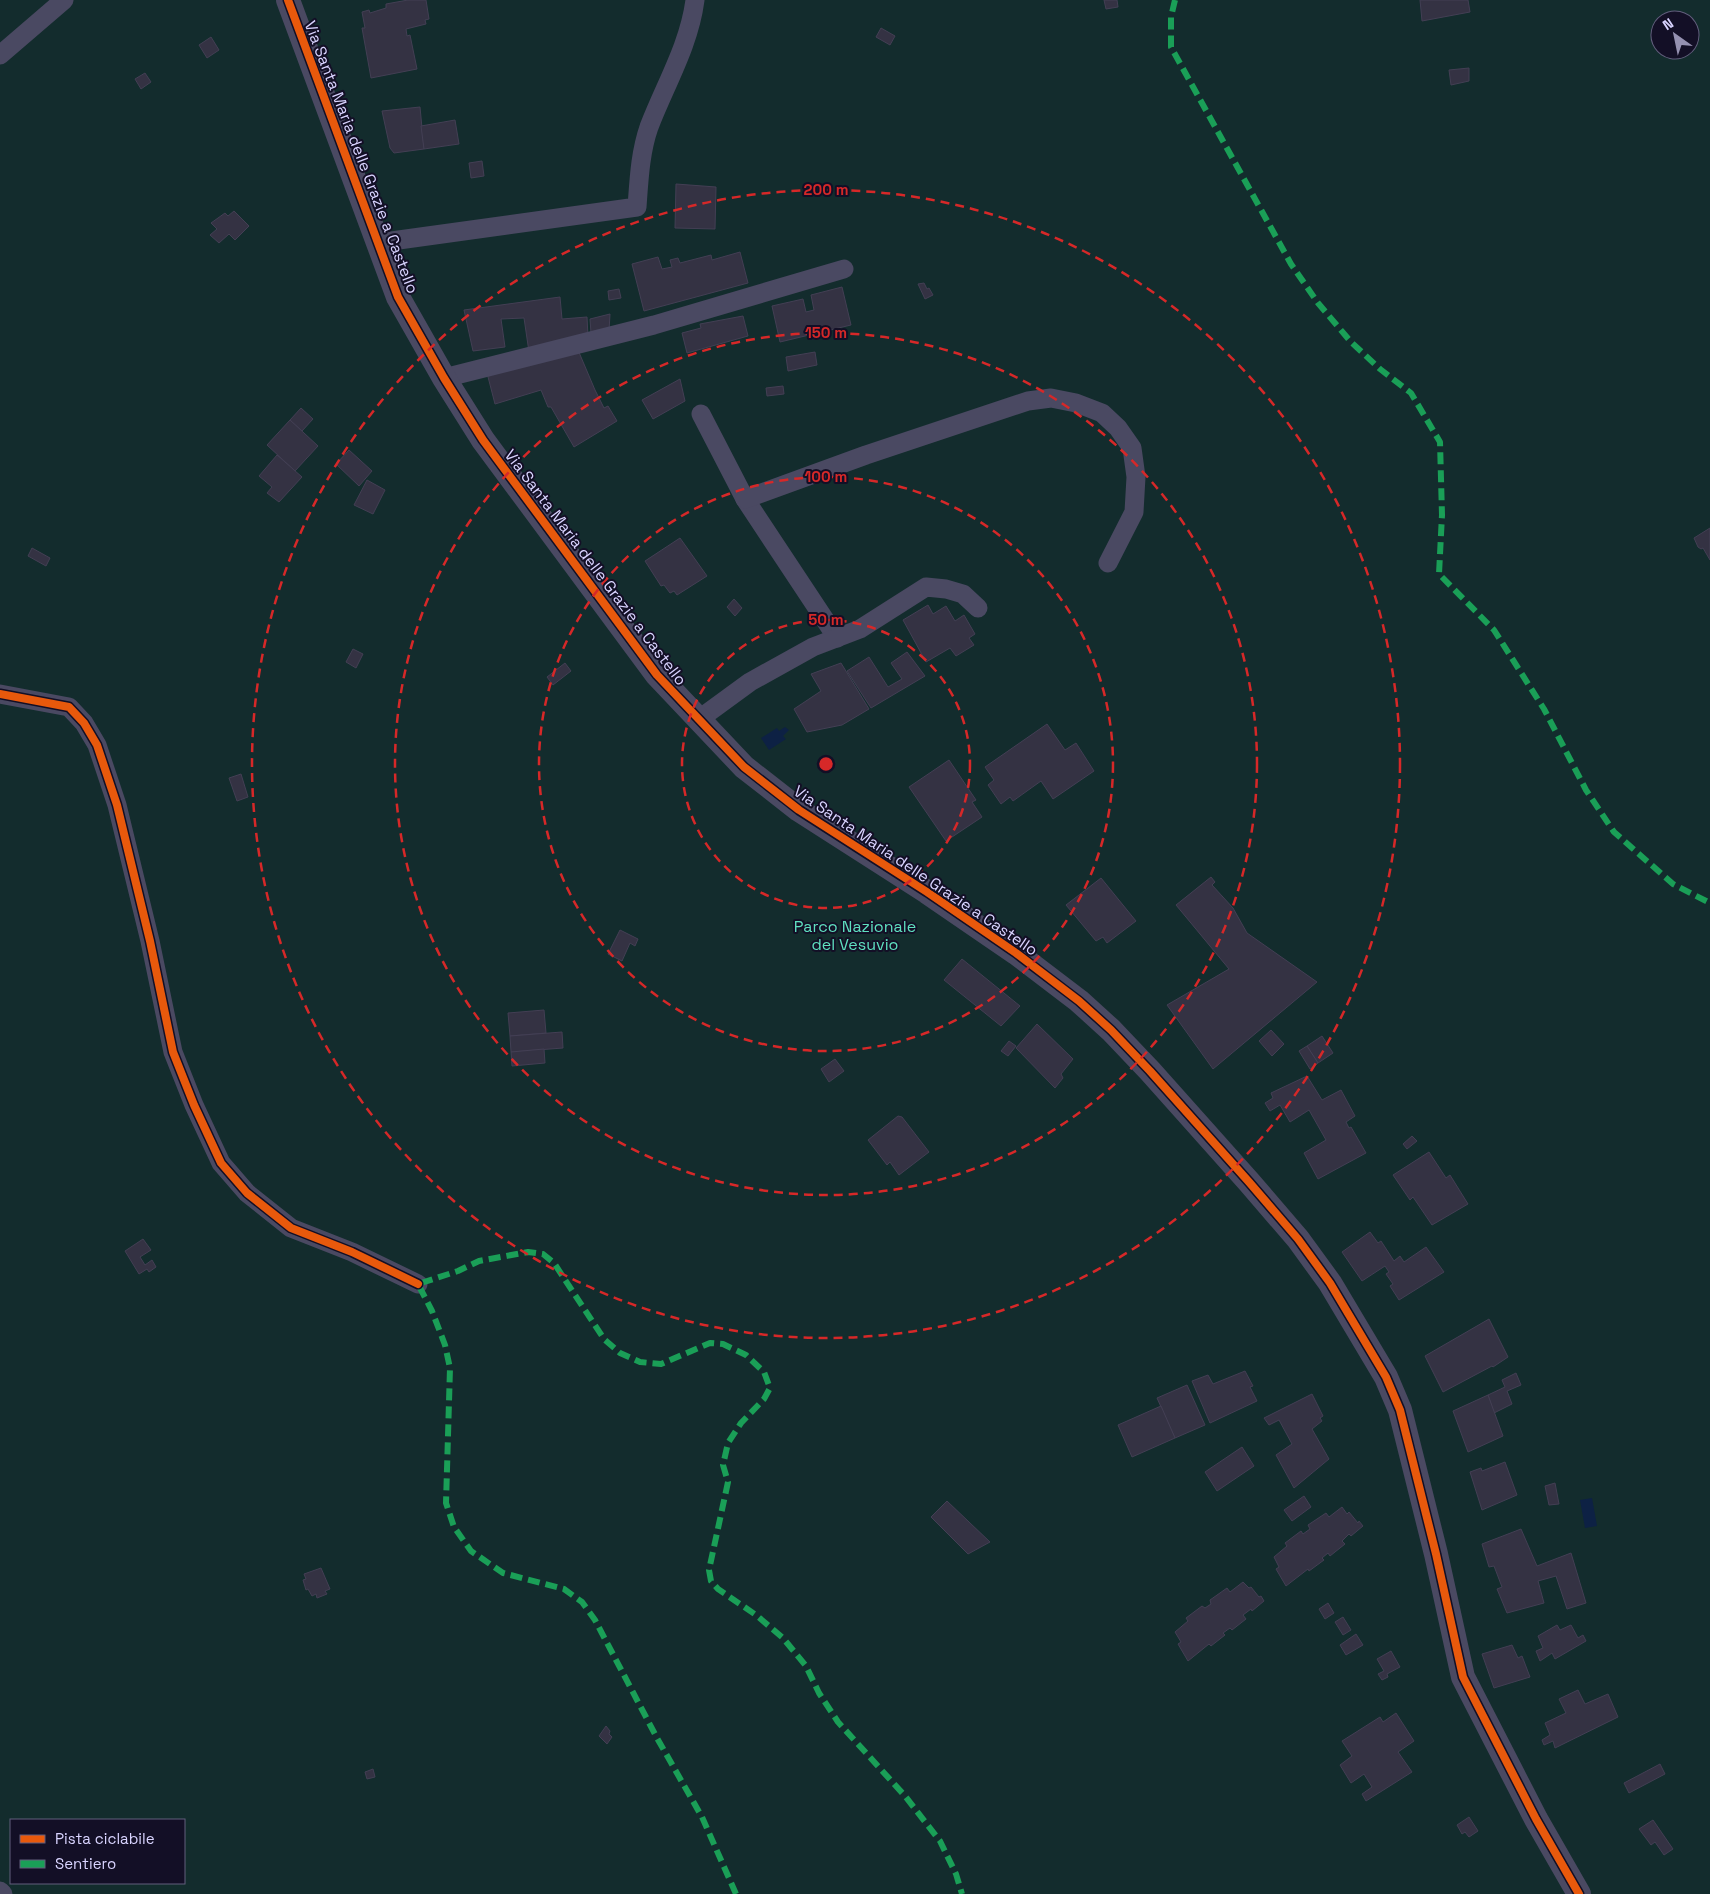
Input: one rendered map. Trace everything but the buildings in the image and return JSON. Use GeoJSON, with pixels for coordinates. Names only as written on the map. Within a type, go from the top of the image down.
{"type":"FeatureCollection","features":[{"type":"Feature","properties":{"kind":"street"},"geometry":{"type":"LineString","coordinates":[[0,55],[64,0]]}},
{"type":"Feature","properties":{"kind":"street","name":"Via Santa Maria delle Grazie a Castello"},"geometry":{"type":"LineString","coordinates":[[288,0],[398,297],[444,378],[484,440],[657,675],[744,767],[799,810],[1016,953],[1079,1001],[1111,1030],[1150,1071],[1298,1239],[1330,1283],[1386,1377],[1404,1424],[1463,1677],[1536,1819],[1579,1894]]}},
{"type":"Feature","properties":{"kind":"street"},"geometry":{"type":"LineString","coordinates":[[377,243],[638,207],[641,157],[649,128],[682,52],[695,0]]}},
{"type":"Feature","properties":{"kind":"street"},"geometry":{"type":"LineString","coordinates":[[444,378],[654,325],[844,269]]}},
{"type":"Feature","properties":{"kind":"street"},"geometry":{"type":"LineString","coordinates":[[745,499],[866,455],[1028,401],[1050,398],[1076,403],[1102,412],[1118,428],[1132,448],[1136,477],[1134,512],[1108,563]]}},
{"type":"Feature","properties":{"kind":"street"},"geometry":{"type":"LineString","coordinates":[[701,414],[745,499],[837,638]]}},
{"type":"Feature","properties":{"kind":"street"},"geometry":{"type":"LineString","coordinates":[[698,720],[750,682],[813,647],[860,629],[926,587],[946,589],[963,594],[978,608]]}},
{"type":"Feature","properties":{"kind":"street"},"geometry":{"type":"LineString","coordinates":[[0,694],[69,707],[84,722],[97,745],[117,805],[150,941],[173,1052],[220,1163],[247,1193],[291,1228],[352,1252],[418,1284]]}},
{"type":"Feature","properties":{"kind":"green space","name":"Parco Nazionale del Vesuvio"},"geometry":{"type":"Polygon","coordinates":[[[0,0],[1710,0],[1710,1894],[0,1894],[0,0]]]}},
{"type":"Feature","properties":{"kind":"water"},"geometry":{"type":"Polygon","coordinates":[[[785,727],[789,730],[783,736],[786,739],[769,750],[761,738],[777,728],[779,731],[785,727]]]}},
{"type":"Feature","properties":{"kind":"water"},"geometry":{"type":"Polygon","coordinates":[[[1592,1498],[1597,1526],[1585,1528],[1580,1500],[1592,1498]]]}},
{"type":"Feature","properties":{"kind":"marked path"},"geometry":{"type":"LineString","coordinates":[[1175,0],[1171,17],[1171,47],[1291,264],[1318,303],[1351,342],[1380,369],[1411,393],[1440,442],[1442,515],[1439,574],[1494,630],[1544,709],[1586,790],[1614,832],[1673,884],[1710,903]]}},
{"type":"Feature","properties":{"kind":"marked path"},"geometry":{"type":"LineString","coordinates":[[736,1894],[702,1817],[657,1738],[595,1620],[582,1602],[564,1589],[503,1573],[471,1551],[454,1527],[446,1503],[450,1368],[445,1345],[432,1311],[418,1284],[458,1271],[479,1261],[528,1252],[543,1254],[554,1263],[604,1339],[620,1353],[640,1362],[661,1364],[710,1343],[723,1344],[746,1355],[764,1372],[770,1388],[764,1399],[741,1423],[728,1443],[723,1465],[728,1482],[709,1570],[711,1581],[718,1589],[756,1615],[783,1638],[806,1666],[819,1693],[838,1722],[905,1796],[940,1841],[956,1874],[962,1894]]}},
{"type":"Feature","properties":{"kind":"cycle path"},"geometry":{"type":"LineString","coordinates":[[288,0],[398,297],[444,378],[483,440],[657,675],[744,767],[799,810],[927,892],[1016,953],[1079,1001],[1111,1030],[1150,1071],[1249,1182],[1298,1239],[1330,1283],[1386,1377],[1400,1410],[1436,1554],[1463,1677],[1536,1819],[1579,1894]]}},
{"type":"Feature","properties":{"kind":"cycle path"},"geometry":{"type":"LineString","coordinates":[[0,694],[69,707],[84,723],[97,745],[117,805],[150,941],[173,1052],[194,1105],[221,1163],[247,1193],[291,1228],[352,1252],[418,1284]]}}]}
